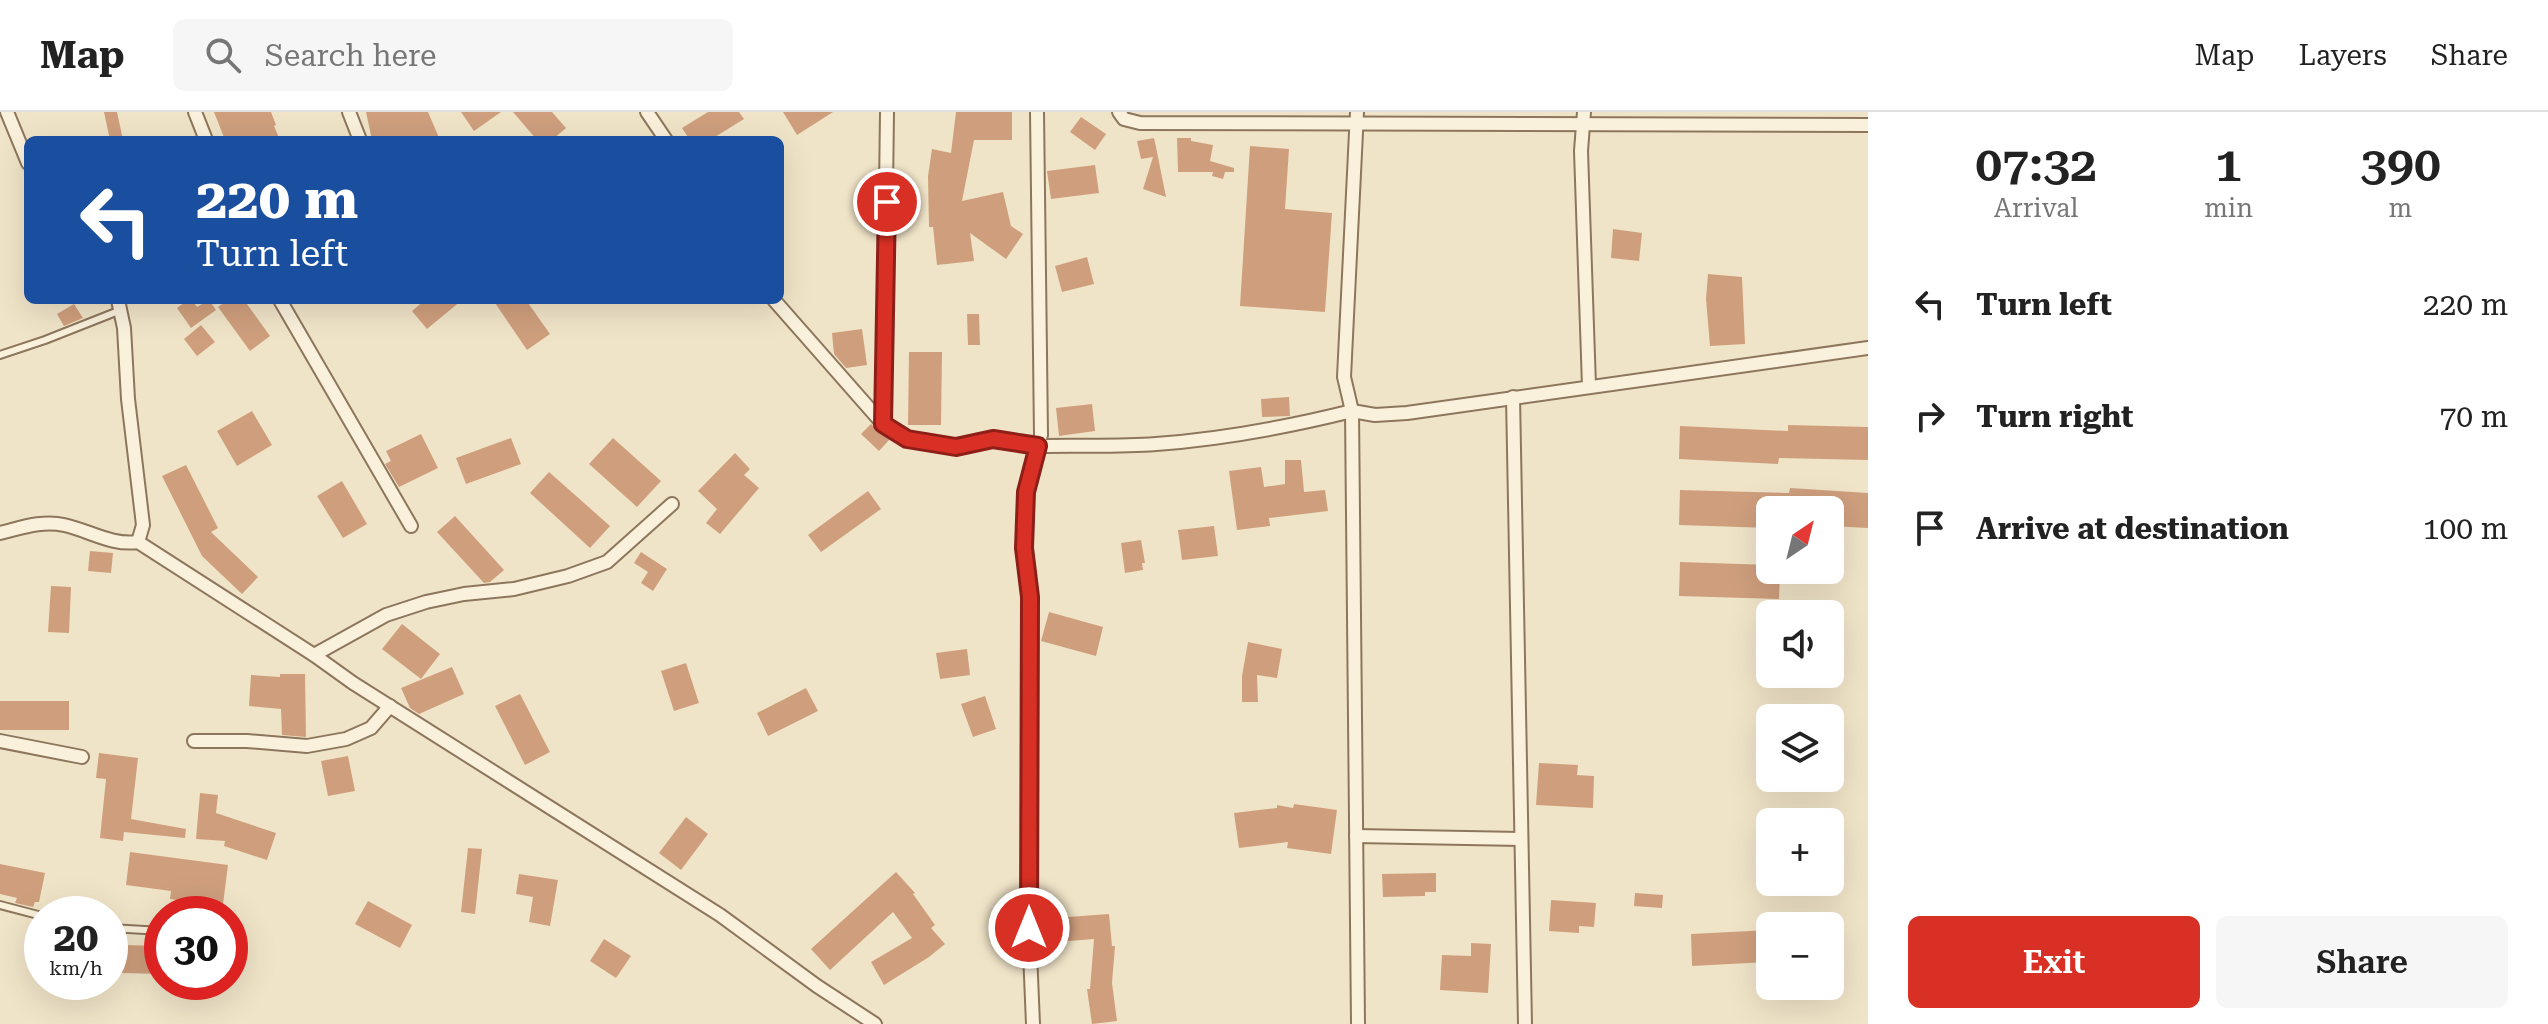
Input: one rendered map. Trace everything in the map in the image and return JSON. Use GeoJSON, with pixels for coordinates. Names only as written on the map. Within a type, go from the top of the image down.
{"type":"FeatureCollection","features":[{"type":"Feature","properties":{"kind":"street"},"geometry":{"type":"LineString","coordinates":[[7,112],[24,153]]}},
{"type":"Feature","properties":{"kind":"street"},"geometry":{"type":"LineString","coordinates":[[195,112],[204,136]]}},
{"type":"Feature","properties":{"kind":"street"},"geometry":{"type":"LineString","coordinates":[[349,112],[358,136]]}},
{"type":"Feature","properties":{"kind":"street"},"geometry":{"type":"LineString","coordinates":[[647,112],[663,136]]}},
{"type":"Feature","properties":{"kind":"street"},"geometry":{"type":"LineString","coordinates":[[883,424],[887,112]]}},
{"type":"Feature","properties":{"kind":"street"},"geometry":{"type":"LineString","coordinates":[[1033,1024],[1029,928],[1030,597],[1024,548],[1026,492],[1038,446],[1041,419],[1037,112]]}},
{"type":"Feature","properties":{"kind":"street"},"geometry":{"type":"LineString","coordinates":[[1119,112],[1124,119],[1140,123],[1357,117],[1850,118],[1868,125]]}},
{"type":"Feature","properties":{"kind":"street"},"geometry":{"type":"LineString","coordinates":[[1357,117],[1344,377],[1352,411],[1358,1024]]}},
{"type":"Feature","properties":{"kind":"street"},"geometry":{"type":"LineString","coordinates":[[1584,118],[1581,151],[1589,386]]}},
{"type":"Feature","properties":{"kind":"street"},"geometry":{"type":"LineString","coordinates":[[121,304],[128,399],[143,525],[138,542]]}},
{"type":"Feature","properties":{"kind":"street"},"geometry":{"type":"LineString","coordinates":[[286,304],[411,526]]}},
{"type":"Feature","properties":{"kind":"street"},"geometry":{"type":"LineString","coordinates":[[778,304],[883,424],[907,439],[956,447],[993,439],[1038,446],[1155,444],[1245,434],[1352,411],[1375,415],[1407,413],[1868,348]]}},
{"type":"Feature","properties":{"kind":"street"},"geometry":{"type":"LineString","coordinates":[[1513,397],[1525,1024]]}},
{"type":"Feature","properties":{"kind":"street"},"geometry":{"type":"LineString","coordinates":[[314,655],[386,615],[426,602],[514,589],[568,576],[607,562],[672,504]]}},
{"type":"Feature","properties":{"kind":"street"},"geometry":{"type":"LineString","coordinates":[[0,533],[46,523],[65,525],[126,544],[138,542],[720,915],[875,1024]]}},
{"type":"Feature","properties":{"kind":"street"},"geometry":{"type":"LineString","coordinates":[[194,741],[307,746],[346,739],[371,728],[390,706]]}},
{"type":"Feature","properties":{"kind":"street"},"geometry":{"type":"LineString","coordinates":[[0,741],[82,757]]}},
{"type":"Feature","properties":{"kind":"street"},"geometry":{"type":"LineString","coordinates":[[1356,836],[1521,839]]}},
{"type":"Feature","properties":{"kind":"lane"},"geometry":{"type":"LineString","coordinates":[[0,355],[45,340],[119,304]]}},
{"type":"Feature","properties":{"kind":"lane"},"geometry":{"type":"LineString","coordinates":[[0,905],[24,911]]}},
{"type":"Feature","properties":{"kind":"building"},"geometry":{"type":"Polygon","coordinates":[[[104,112],[117,112],[122,136],[109,136],[104,112]]]}},
{"type":"Feature","properties":{"kind":"building"},"geometry":{"type":"Polygon","coordinates":[[[214,112],[271,112],[278,136],[223,136],[214,112]]]}},
{"type":"Feature","properties":{"kind":"building"},"geometry":{"type":"Polygon","coordinates":[[[366,112],[428,112],[438,136],[371,136],[366,112]]]}},
{"type":"Feature","properties":{"kind":"building"},"geometry":{"type":"Polygon","coordinates":[[[461,112],[501,112],[474,131],[461,112]]]}},
{"type":"Feature","properties":{"kind":"building"},"geometry":{"type":"Polygon","coordinates":[[[513,112],[552,112],[566,128],[557,136],[534,136],[513,112]]]}},
{"type":"Feature","properties":{"kind":"building"},"geometry":{"type":"Polygon","coordinates":[[[708,112],[739,112],[744,119],[716,136],[687,136],[682,128],[708,112]]]}},
{"type":"Feature","properties":{"kind":"building"},"geometry":{"type":"Polygon","coordinates":[[[783,112],[833,112],[797,135],[783,112]]]}},
{"type":"Feature","properties":{"kind":"building"},"geometry":{"type":"Polygon","coordinates":[[[956,112],[1012,112],[1012,140],[974,140],[962,201],[1003,192],[1011,226],[1023,234],[1006,259],[970,233],[974,261],[937,265],[933,227],[929,227],[928,176],[932,149],[951,153],[956,112]]]}},
{"type":"Feature","properties":{"kind":"building"},"geometry":{"type":"Polygon","coordinates":[[[1081,117],[1106,134],[1095,150],[1070,132],[1081,117]]]}},
{"type":"Feature","properties":{"kind":"building"},"geometry":{"type":"Polygon","coordinates":[[[1154,138],[1166,197],[1143,189],[1153,157],[1141,159],[1137,141],[1154,138]]]}},
{"type":"Feature","properties":{"kind":"building"},"geometry":{"type":"Polygon","coordinates":[[[1177,138],[1191,138],[1191,141],[1213,145],[1210,161],[1234,168],[1234,172],[1225,172],[1223,179],[1212,176],[1213,172],[1178,172],[1177,138]]]}},
{"type":"Feature","properties":{"kind":"building"},"geometry":{"type":"Polygon","coordinates":[[[1250,146],[1289,149],[1285,209],[1332,213],[1325,312],[1240,306],[1250,146]]]}},
{"type":"Feature","properties":{"kind":"building"},"geometry":{"type":"Polygon","coordinates":[[[1095,165],[1099,193],[1051,199],[1047,171],[1095,165]]]}},
{"type":"Feature","properties":{"kind":"building"},"geometry":{"type":"Polygon","coordinates":[[[1613,229],[1642,233],[1639,261],[1611,258],[1613,229]]]}},
{"type":"Feature","properties":{"kind":"building"},"geometry":{"type":"Polygon","coordinates":[[[1087,257],[1094,284],[1062,292],[1055,266],[1087,257]]]}},
{"type":"Feature","properties":{"kind":"building"},"geometry":{"type":"Polygon","coordinates":[[[1708,274],[1742,277],[1745,344],[1710,346],[1706,299],[1708,274]]]}},
{"type":"Feature","properties":{"kind":"building"},"geometry":{"type":"Polygon","coordinates":[[[74,304],[83,318],[64,326],[57,314],[74,304]]]}},
{"type":"Feature","properties":{"kind":"building"},"geometry":{"type":"Polygon","coordinates":[[[182,304],[195,304],[197,307],[212,304],[216,310],[191,328],[177,308],[182,304]]]}},
{"type":"Feature","properties":{"kind":"building"},"geometry":{"type":"Polygon","coordinates":[[[222,304],[247,304],[270,336],[250,351],[218,307],[222,304]]]}},
{"type":"Feature","properties":{"kind":"building"},"geometry":{"type":"Polygon","coordinates":[[[420,304],[457,304],[427,329],[412,311],[420,304]]]}},
{"type":"Feature","properties":{"kind":"building"},"geometry":{"type":"Polygon","coordinates":[[[496,304],[529,304],[550,334],[527,350],[496,304]]]}},
{"type":"Feature","properties":{"kind":"building"},"geometry":{"type":"Polygon","coordinates":[[[967,314],[979,314],[980,345],[968,345],[967,314]]]}},
{"type":"Feature","properties":{"kind":"building"},"geometry":{"type":"Polygon","coordinates":[[[201,325],[215,342],[197,356],[184,339],[201,325]]]}},
{"type":"Feature","properties":{"kind":"building"},"geometry":{"type":"Polygon","coordinates":[[[862,329],[867,365],[846,368],[834,354],[832,333],[862,329]]]}},
{"type":"Feature","properties":{"kind":"building"},"geometry":{"type":"Polygon","coordinates":[[[909,352],[942,352],[941,425],[908,425],[909,352]]]}},
{"type":"Feature","properties":{"kind":"building"},"geometry":{"type":"Polygon","coordinates":[[[1289,397],[1290,416],[1262,417],[1261,399],[1289,397]]]}},
{"type":"Feature","properties":{"kind":"building"},"geometry":{"type":"Polygon","coordinates":[[[1092,404],[1095,431],[1059,436],[1056,408],[1092,404]]]}},
{"type":"Feature","properties":{"kind":"building"},"geometry":{"type":"Polygon","coordinates":[[[252,411],[272,445],[237,466],[217,431],[252,411]]]}},
{"type":"Feature","properties":{"kind":"building"},"geometry":{"type":"Polygon","coordinates":[[[871,424],[890,439],[879,451],[861,434],[871,424]]]}},
{"type":"Feature","properties":{"kind":"building"},"geometry":{"type":"Polygon","coordinates":[[[1788,425],[1868,427],[1868,460],[1779,458],[1778,464],[1679,459],[1680,426],[1788,431],[1788,425]]]}},
{"type":"Feature","properties":{"kind":"building"},"geometry":{"type":"Polygon","coordinates":[[[421,434],[438,468],[399,487],[385,464],[391,461],[386,451],[421,434]]]}},
{"type":"Feature","properties":{"kind":"building"},"geometry":{"type":"Polygon","coordinates":[[[511,438],[521,464],[466,484],[456,458],[511,438]]]}},
{"type":"Feature","properties":{"kind":"building"},"geometry":{"type":"Polygon","coordinates":[[[613,438],[661,481],[637,507],[589,464],[613,438]]]}},
{"type":"Feature","properties":{"kind":"building"},"geometry":{"type":"Polygon","coordinates":[[[735,453],[750,469],[744,475],[759,488],[720,534],[706,523],[717,509],[698,491],[735,453]]]}},
{"type":"Feature","properties":{"kind":"building"},"geometry":{"type":"Polygon","coordinates":[[[1285,460],[1301,460],[1304,492],[1325,490],[1328,511],[1269,518],[1270,526],[1237,530],[1229,471],[1261,467],[1264,487],[1285,484],[1285,460]]]}},
{"type":"Feature","properties":{"kind":"building"},"geometry":{"type":"Polygon","coordinates":[[[186,465],[218,528],[211,532],[258,577],[242,594],[202,556],[162,476],[186,465]]]}},
{"type":"Feature","properties":{"kind":"building"},"geometry":{"type":"Polygon","coordinates":[[[549,472],[610,526],[590,548],[530,493],[549,472]]]}},
{"type":"Feature","properties":{"kind":"building"},"geometry":{"type":"Polygon","coordinates":[[[342,481],[367,524],[343,538],[317,496],[342,481]]]}},
{"type":"Feature","properties":{"kind":"building"},"geometry":{"type":"Polygon","coordinates":[[[1790,488],[1868,493],[1868,528],[1844,527],[1844,496],[1756,496],[1756,528],[1679,525],[1680,490],[1789,493],[1790,488]]]}},
{"type":"Feature","properties":{"kind":"building"},"geometry":{"type":"Polygon","coordinates":[[[868,491],[881,509],[821,552],[808,535],[868,491]]]}},
{"type":"Feature","properties":{"kind":"building"},"geometry":{"type":"Polygon","coordinates":[[[455,516],[504,570],[490,582],[484,583],[437,532],[455,516]]]}},
{"type":"Feature","properties":{"kind":"building"},"geometry":{"type":"Polygon","coordinates":[[[1214,526],[1218,556],[1182,560],[1178,530],[1214,526]]]}},
{"type":"Feature","properties":{"kind":"building"},"geometry":{"type":"Polygon","coordinates":[[[1141,540],[1145,563],[1142,563],[1143,570],[1125,573],[1121,543],[1141,540]]]}},
{"type":"Feature","properties":{"kind":"building"},"geometry":{"type":"Polygon","coordinates":[[[90,551],[113,553],[111,573],[88,571],[90,551]]]}},
{"type":"Feature","properties":{"kind":"building"},"geometry":{"type":"Polygon","coordinates":[[[641,552],[667,569],[653,591],[641,583],[648,572],[634,563],[641,552]]]}},
{"type":"Feature","properties":{"kind":"building"},"geometry":{"type":"Polygon","coordinates":[[[1680,562],[1756,565],[1756,584],[1780,584],[1779,599],[1679,596],[1680,562]]]}},
{"type":"Feature","properties":{"kind":"building"},"geometry":{"type":"Polygon","coordinates":[[[51,586],[71,587],[69,633],[48,632],[51,586]]]}},
{"type":"Feature","properties":{"kind":"building"},"geometry":{"type":"Polygon","coordinates":[[[1049,612],[1103,627],[1096,656],[1041,641],[1049,612]]]}},
{"type":"Feature","properties":{"kind":"building"},"geometry":{"type":"Polygon","coordinates":[[[402,624],[440,654],[421,679],[382,649],[402,624]]]}},
{"type":"Feature","properties":{"kind":"building"},"geometry":{"type":"Polygon","coordinates":[[[1248,642],[1282,649],[1277,678],[1257,675],[1258,702],[1242,702],[1242,676],[1248,642]]]}},
{"type":"Feature","properties":{"kind":"building"},"geometry":{"type":"Polygon","coordinates":[[[967,649],[970,675],[940,679],[936,653],[967,649]]]}},
{"type":"Feature","properties":{"kind":"building"},"geometry":{"type":"Polygon","coordinates":[[[686,663],[699,703],[674,711],[661,671],[686,663]]]}},
{"type":"Feature","properties":{"kind":"building"},"geometry":{"type":"Polygon","coordinates":[[[452,667],[464,694],[419,714],[410,708],[401,688],[452,667]]]}},
{"type":"Feature","properties":{"kind":"building"},"geometry":{"type":"Polygon","coordinates":[[[280,674],[305,674],[306,737],[282,735],[281,709],[249,706],[251,675],[280,677],[280,674]]]}},
{"type":"Feature","properties":{"kind":"building"},"geometry":{"type":"Polygon","coordinates":[[[806,688],[818,711],[768,736],[757,713],[806,688]]]}},
{"type":"Feature","properties":{"kind":"building"},"geometry":{"type":"Polygon","coordinates":[[[520,694],[550,752],[525,765],[495,706],[520,694]]]}},
{"type":"Feature","properties":{"kind":"building"},"geometry":{"type":"Polygon","coordinates":[[[985,696],[996,729],[973,737],[961,704],[985,696]]]}},
{"type":"Feature","properties":{"kind":"building"},"geometry":{"type":"Polygon","coordinates":[[[0,701],[69,701],[69,730],[0,730],[0,701]]]}},
{"type":"Feature","properties":{"kind":"building"},"geometry":{"type":"Polygon","coordinates":[[[99,753],[138,758],[131,819],[186,829],[185,838],[124,832],[123,841],[100,838],[106,779],[96,778],[99,753]]]}},
{"type":"Feature","properties":{"kind":"building"},"geometry":{"type":"Polygon","coordinates":[[[348,756],[355,791],[328,796],[321,761],[348,756]]]}},
{"type":"Feature","properties":{"kind":"building"},"geometry":{"type":"Polygon","coordinates":[[[1539,763],[1578,765],[1577,775],[1594,776],[1593,808],[1536,805],[1539,763]]]}},
{"type":"Feature","properties":{"kind":"building"},"geometry":{"type":"Polygon","coordinates":[[[200,793],[218,795],[216,813],[276,833],[267,860],[224,846],[225,841],[196,839],[200,793]]]}},
{"type":"Feature","properties":{"kind":"building"},"geometry":{"type":"Polygon","coordinates":[[[1294,804],[1337,810],[1331,854],[1287,848],[1288,842],[1239,848],[1234,813],[1277,808],[1277,805],[1293,808],[1294,804]]]}},
{"type":"Feature","properties":{"kind":"building"},"geometry":{"type":"Polygon","coordinates":[[[686,817],[708,834],[681,870],[659,853],[686,817]]]}},
{"type":"Feature","properties":{"kind":"building"},"geometry":{"type":"Polygon","coordinates":[[[468,848],[482,849],[475,914],[461,912],[468,848]]]}},
{"type":"Feature","properties":{"kind":"building"},"geometry":{"type":"Polygon","coordinates":[[[130,852],[228,865],[224,896],[170,896],[171,891],[126,885],[130,852]]]}},
{"type":"Feature","properties":{"kind":"building"},"geometry":{"type":"Polygon","coordinates":[[[0,864],[45,873],[40,896],[24,896],[24,905],[15,903],[17,898],[0,894],[0,864]]]}},
{"type":"Feature","properties":{"kind":"building"},"geometry":{"type":"Polygon","coordinates":[[[896,872],[915,893],[935,925],[931,928],[945,944],[884,985],[871,962],[912,938],[893,912],[830,970],[811,949],[896,872]]]}},
{"type":"Feature","properties":{"kind":"building"},"geometry":{"type":"Polygon","coordinates":[[[1436,873],[1436,892],[1425,892],[1425,896],[1383,897],[1382,874],[1436,873]]]}},
{"type":"Feature","properties":{"kind":"building"},"geometry":{"type":"Polygon","coordinates":[[[519,874],[558,880],[550,926],[529,922],[533,897],[516,894],[519,874]]]}},
{"type":"Feature","properties":{"kind":"building"},"geometry":{"type":"Polygon","coordinates":[[[1635,893],[1663,895],[1662,908],[1634,906],[1635,893]]]}},
{"type":"Feature","properties":{"kind":"building"},"geometry":{"type":"Polygon","coordinates":[[[1551,900],[1596,903],[1594,927],[1579,926],[1579,933],[1549,931],[1551,900]]]}},
{"type":"Feature","properties":{"kind":"building"},"geometry":{"type":"Polygon","coordinates":[[[368,901],[412,925],[400,948],[355,924],[368,901]]]}},
{"type":"Feature","properties":{"kind":"building"},"geometry":{"type":"Polygon","coordinates":[[[1109,914],[1112,946],[1115,946],[1112,983],[1117,1021],[1092,1024],[1087,989],[1090,989],[1094,939],[1056,942],[1054,918],[1109,914]]]}},
{"type":"Feature","properties":{"kind":"building"},"geometry":{"type":"Polygon","coordinates":[[[1756,931],[1756,963],[1692,966],[1691,934],[1756,931]]]}},
{"type":"Feature","properties":{"kind":"building"},"geometry":{"type":"Polygon","coordinates":[[[604,939],[631,956],[616,978],[590,961],[604,939]]]}},
{"type":"Feature","properties":{"kind":"building"},"geometry":{"type":"Polygon","coordinates":[[[1471,943],[1491,944],[1488,993],[1440,990],[1442,955],[1471,956],[1471,943]]]}},
{"type":"Feature","properties":{"kind":"building"},"geometry":{"type":"Polygon","coordinates":[[[128,945],[144,946],[144,974],[128,973],[128,945]]]}},
{"type":"Feature","properties":{"kind":"route"},"geometry":{"type":"LineString","coordinates":[[887,202],[883,424],[907,439],[956,447],[993,439],[1038,446],[1026,492],[1024,548],[1030,597],[1029,928]]}}]}
